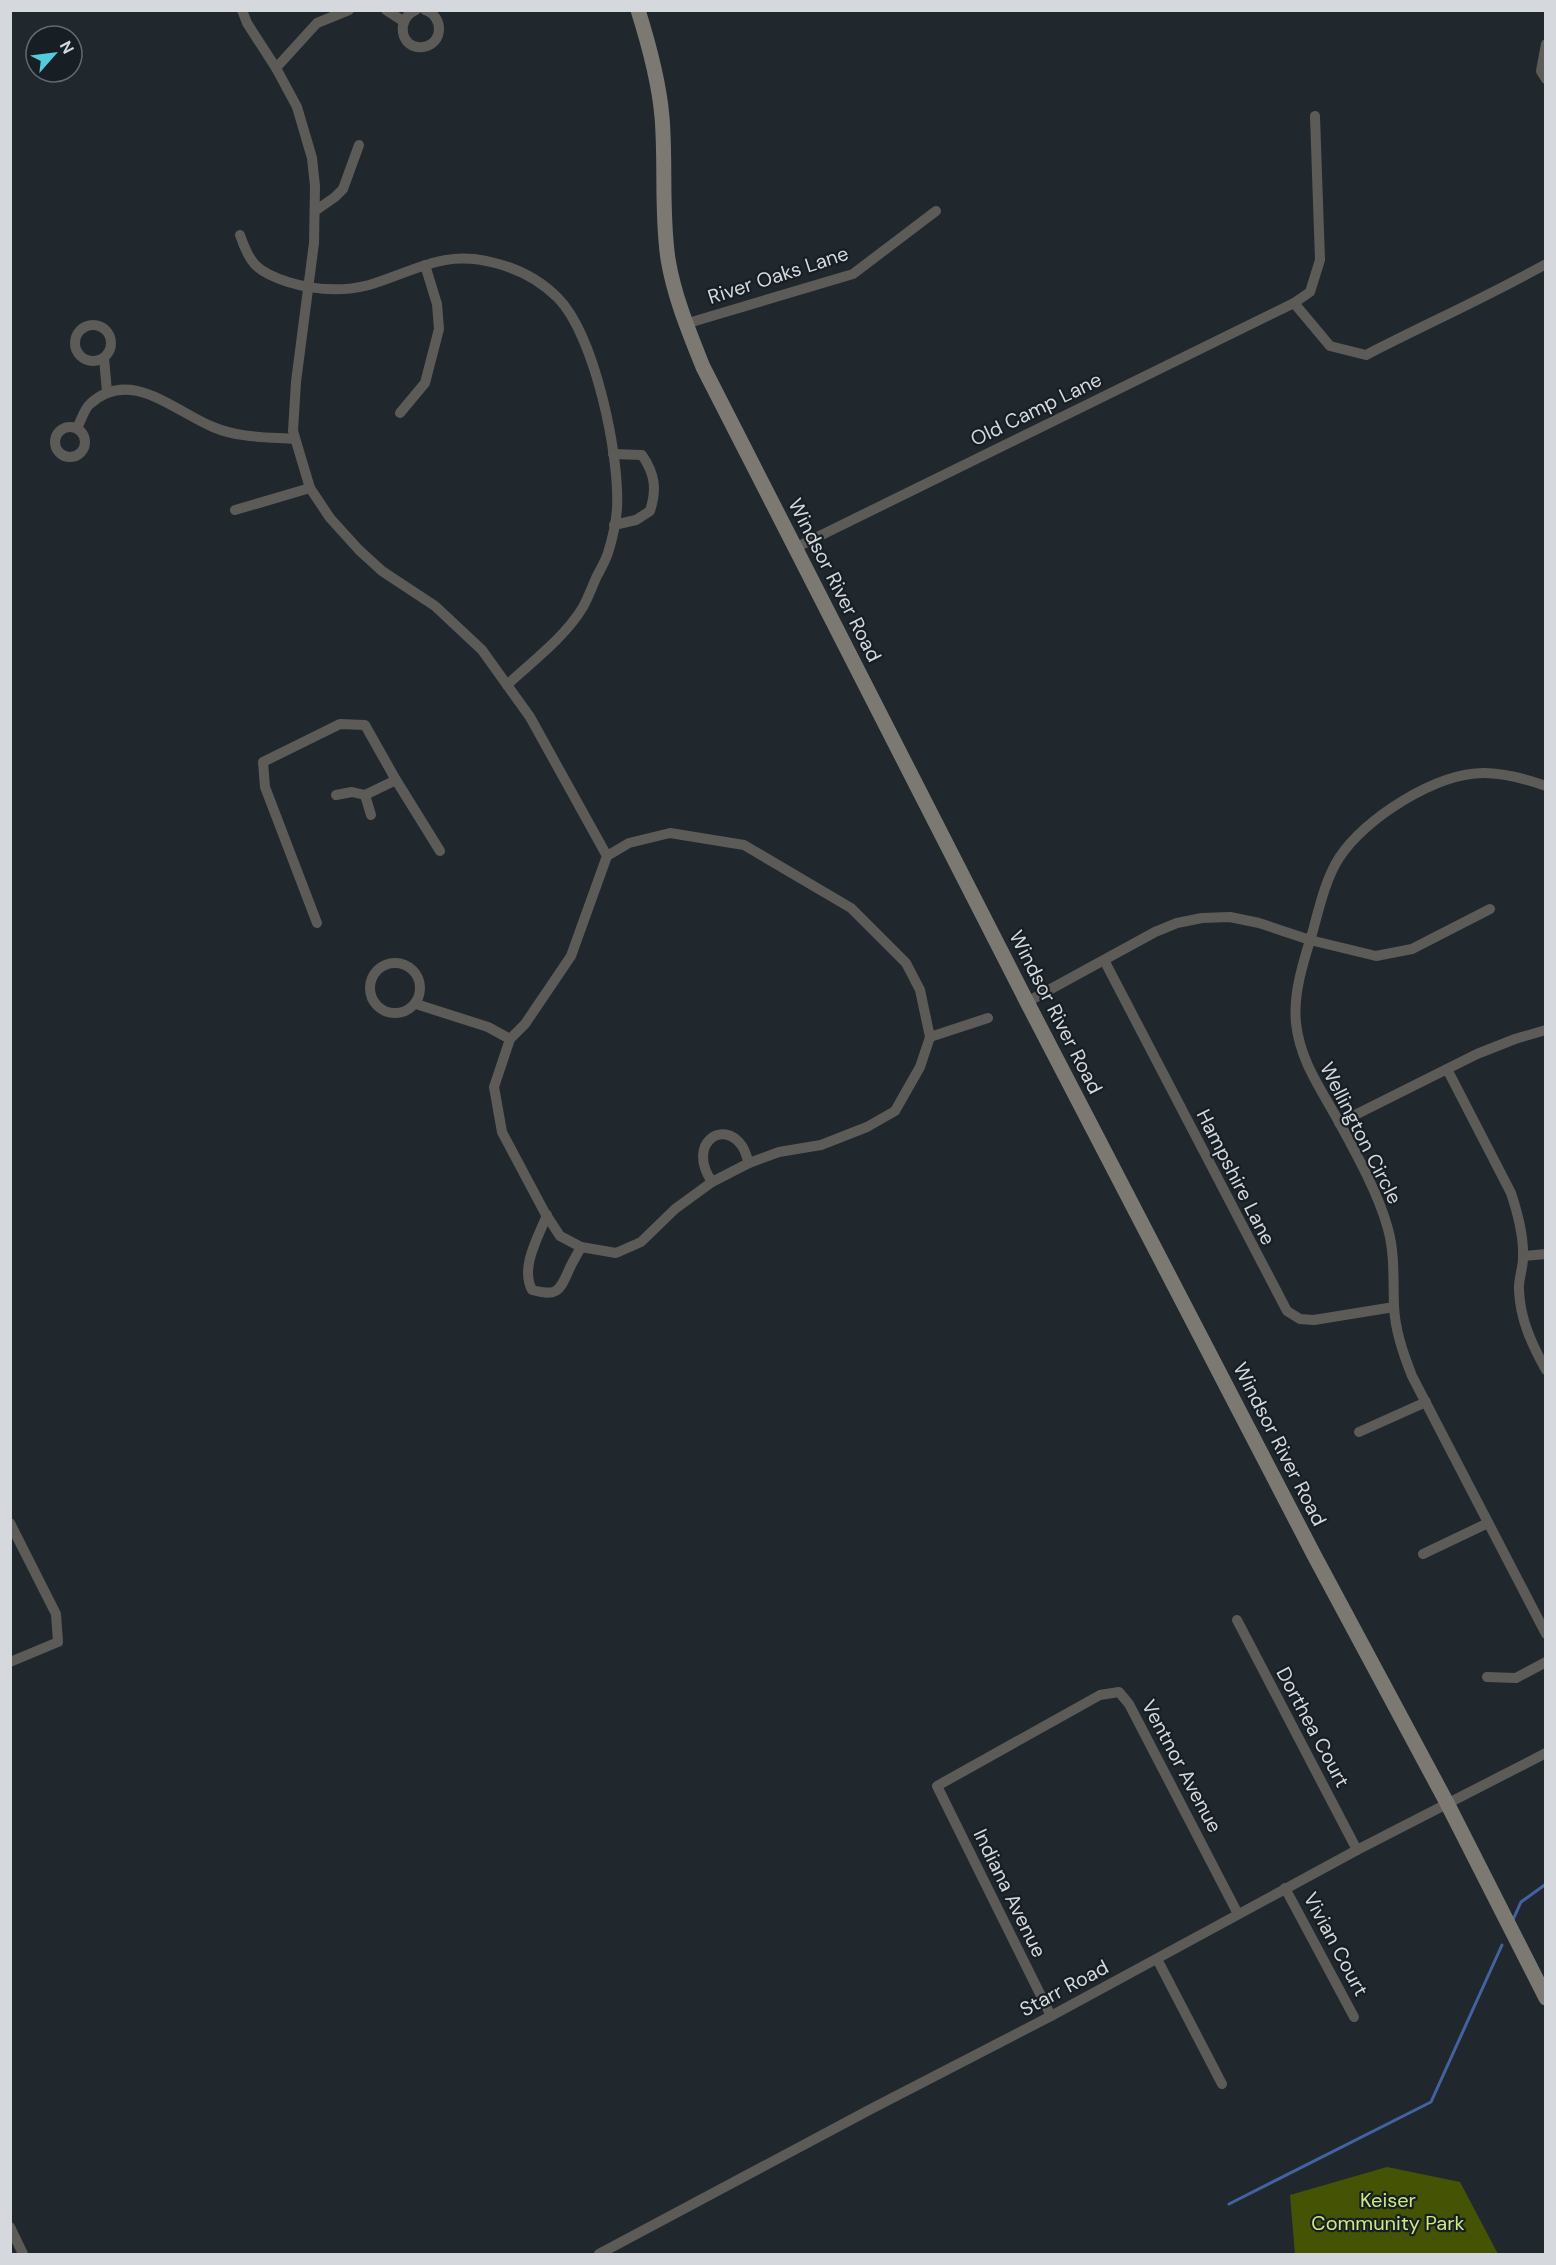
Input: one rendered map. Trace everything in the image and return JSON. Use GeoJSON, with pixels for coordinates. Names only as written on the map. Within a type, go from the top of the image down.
{"type":"FeatureCollection","features":[{"type":"Feature","properties":{"kind":"main road","name":"Windsor River Road"},"geometry":{"type":"LineString","coordinates":[[638,10],[648,40],[662,117],[664,226],[668,260],[685,324],[708,376],[1027,1002],[1308,1544],[1446,1803],[1545,1998]]}},
{"type":"Feature","properties":{"kind":"street"},"geometry":{"type":"LineString","coordinates":[[242,10],[247,23],[276,68],[297,107],[312,158],[315,186],[314,243],[296,382],[293,431],[310,488],[330,518],[359,550],[382,571],[435,606],[482,650],[530,717],[607,856]]}},
{"type":"Feature","properties":{"kind":"street"},"geometry":{"type":"LineString","coordinates":[[315,10],[317,23]]}},
{"type":"Feature","properties":{"kind":"street"},"geometry":{"type":"LineString","coordinates":[[276,68],[317,23],[349,10]]}},
{"type":"Feature","properties":{"kind":"street"},"geometry":{"type":"LineString","coordinates":[[416,10],[403,21],[402,33],[405,39],[414,46],[426,46],[436,39],[440,28],[435,16],[425,10]]}},
{"type":"Feature","properties":{"kind":"street"},"geometry":{"type":"LineString","coordinates":[[387,11],[403,21]]}},
{"type":"Feature","properties":{"kind":"street"},"geometry":{"type":"LineString","coordinates":[[1545,44],[1541,71],[1545,79]]}},
{"type":"Feature","properties":{"kind":"street","name":"Old Camp Lane"},"geometry":{"type":"LineString","coordinates":[[795,548],[1294,303],[1310,292],[1320,260],[1315,117]]}},
{"type":"Feature","properties":{"kind":"street"},"geometry":{"type":"LineString","coordinates":[[315,211],[343,189],[359,145]]}},
{"type":"Feature","properties":{"kind":"street","name":"River Oaks Lane"},"geometry":{"type":"LineString","coordinates":[[685,324],[853,274],[936,211]]}},
{"type":"Feature","properties":{"kind":"street"},"geometry":{"type":"LineString","coordinates":[[240,235],[247,255],[256,268],[269,276],[308,289],[349,289],[368,285],[438,261],[465,257],[497,263],[530,276],[558,299],[579,329],[589,353],[611,431],[617,510],[614,525],[608,554],[582,608],[560,636],[507,685]]}},
{"type":"Feature","properties":{"kind":"street"},"geometry":{"type":"LineString","coordinates":[[1294,303],[1330,346],[1366,355],[1494,292],[1545,264]]}},
{"type":"Feature","properties":{"kind":"street"},"geometry":{"type":"LineString","coordinates":[[400,413],[425,383],[439,329],[437,304],[426,265]]}},
{"type":"Feature","properties":{"kind":"street"},"geometry":{"type":"LineString","coordinates":[[104,358],[107,392]]}},
{"type":"Feature","properties":{"kind":"street"},"geometry":{"type":"LineString","coordinates":[[77,428],[89,405],[107,392],[116,389],[131,389],[156,396],[214,428],[247,436],[295,439]]}},
{"type":"Feature","properties":{"kind":"street"},"geometry":{"type":"LineString","coordinates":[[613,454],[642,455],[651,468],[655,482],[655,497],[650,511],[636,520],[614,525]]}},
{"type":"Feature","properties":{"kind":"street"},"geometry":{"type":"LineString","coordinates":[[235,510],[310,488]]}},
{"type":"Feature","properties":{"kind":"street"},"geometry":{"type":"LineString","coordinates":[[317,923],[264,787],[263,762],[340,724],[365,724],[396,780],[441,851]]}},
{"type":"Feature","properties":{"kind":"street","name":"Wellington Circle"},"geometry":{"type":"LineString","coordinates":[[1545,786],[1507,775],[1483,773],[1458,777],[1432,786],[1390,808],[1369,824],[1353,839],[1338,859],[1327,883],[1296,998],[1295,1020],[1298,1043],[1306,1065],[1339,1123],[1378,1202],[1388,1228],[1393,1253],[1394,1308],[1404,1354],[1426,1402],[1545,1634]]}},
{"type":"Feature","properties":{"kind":"street"},"geometry":{"type":"LineString","coordinates":[[336,795],[351,792],[365,795],[396,780]]}},
{"type":"Feature","properties":{"kind":"street"},"geometry":{"type":"LineString","coordinates":[[365,795],[371,815]]}},
{"type":"Feature","properties":{"kind":"street"},"geometry":{"type":"LineString","coordinates":[[670,833],[744,845],[851,908],[906,963],[920,990],[930,1037],[920,1067],[895,1112],[867,1127],[821,1145],[779,1152],[749,1163],[712,1182],[675,1209],[641,1242],[616,1253],[581,1247],[560,1236],[502,1132],[494,1086],[510,1039],[525,1024],[571,956],[607,856],[629,843],[670,833]]}},
{"type":"Feature","properties":{"kind":"street"},"geometry":{"type":"LineString","coordinates":[[1027,1002],[1155,932],[1177,923],[1202,918],[1230,917],[1376,956],[1412,949],[1490,909]]}},
{"type":"Feature","properties":{"kind":"street","name":"Hampshire Lane"},"geometry":{"type":"LineString","coordinates":[[1104,960],[1287,1311],[1300,1319],[1314,1320],[1394,1308]]}},
{"type":"Feature","properties":{"kind":"street"},"geometry":{"type":"LineString","coordinates":[[416,1004],[421,989],[417,974],[412,968],[397,962],[381,966],[375,973],[370,989],[372,998],[384,1011],[401,1013],[416,1004],[488,1027],[510,1039]]}},
{"type":"Feature","properties":{"kind":"street"},"geometry":{"type":"LineString","coordinates":[[930,1037],[988,1018]]}},
{"type":"Feature","properties":{"kind":"street"},"geometry":{"type":"LineString","coordinates":[[1339,1123],[1446,1069],[1497,1046],[1545,1030]]}},
{"type":"Feature","properties":{"kind":"street"},"geometry":{"type":"LineString","coordinates":[[1446,1069],[1511,1193],[1517,1212],[1523,1256],[1519,1289],[1523,1317],[1533,1347],[1545,1370]]}},
{"type":"Feature","properties":{"kind":"street"},"geometry":{"type":"LineString","coordinates":[[712,1182],[705,1172],[702,1156],[705,1145],[713,1136],[733,1137],[742,1146],[749,1163]]}},
{"type":"Feature","properties":{"kind":"street"},"geometry":{"type":"LineString","coordinates":[[547,1215],[529,1262],[527,1280],[532,1290],[544,1293],[556,1292],[562,1287],[581,1247]]}},
{"type":"Feature","properties":{"kind":"street"},"geometry":{"type":"LineString","coordinates":[[1523,1256],[1545,1254]]}},
{"type":"Feature","properties":{"kind":"street"},"geometry":{"type":"LineString","coordinates":[[1359,1432],[1426,1402]]}},
{"type":"Feature","properties":{"kind":"street"},"geometry":{"type":"LineString","coordinates":[[10,1523],[57,1614],[58,1642],[10,1662]]}},
{"type":"Feature","properties":{"kind":"street"},"geometry":{"type":"LineString","coordinates":[[1423,1554],[1488,1523]]}},
{"type":"Feature","properties":{"kind":"street","name":"Dorthea Court"},"geometry":{"type":"LineString","coordinates":[[1237,1620],[1357,1850]]}},
{"type":"Feature","properties":{"kind":"street"},"geometry":{"type":"LineString","coordinates":[[1487,1677],[1516,1678],[1545,1662]]}},
{"type":"Feature","properties":{"kind":"street","name":"Ventnor Avenue"},"geometry":{"type":"LineString","coordinates":[[937,1786],[1100,1695],[1119,1692],[1130,1704],[1238,1914]]}},
{"type":"Feature","properties":{"kind":"street","name":"Starr Road"},"geometry":{"type":"LineString","coordinates":[[599,2254],[1051,2016],[1285,1888],[1545,1753]]}},
{"type":"Feature","properties":{"kind":"street","name":"Indiana Avenue"},"geometry":{"type":"LineString","coordinates":[[937,1786],[1051,2016]]}},
{"type":"Feature","properties":{"kind":"street","name":"Vivian Court"},"geometry":{"type":"LineString","coordinates":[[1285,1888],[1354,2017]]}},
{"type":"Feature","properties":{"kind":"street"},"geometry":{"type":"LineString","coordinates":[[1157,1959],[1222,2084]]}},
{"type":"Feature","properties":{"kind":"street"},"geometry":{"type":"LineString","coordinates":[[10,2227],[23,2254]]}},
{"type":"Feature","properties":{"kind":"green space","name":"Keiser Community Park"},"geometry":{"type":"Polygon","coordinates":[[[1387,2167],[1460,2182],[1498,2254],[1295,2254],[1290,2195],[1387,2167]]]}},
{"type":"Feature","properties":{"kind":"waterway"},"geometry":{"type":"LineString","coordinates":[[1512,1922],[1521,1902],[1546,1884]]}},
{"type":"Feature","properties":{"kind":"waterway"},"geometry":{"type":"LineString","coordinates":[[1229,2204],[1431,2102],[1502,1945]]}}]}
